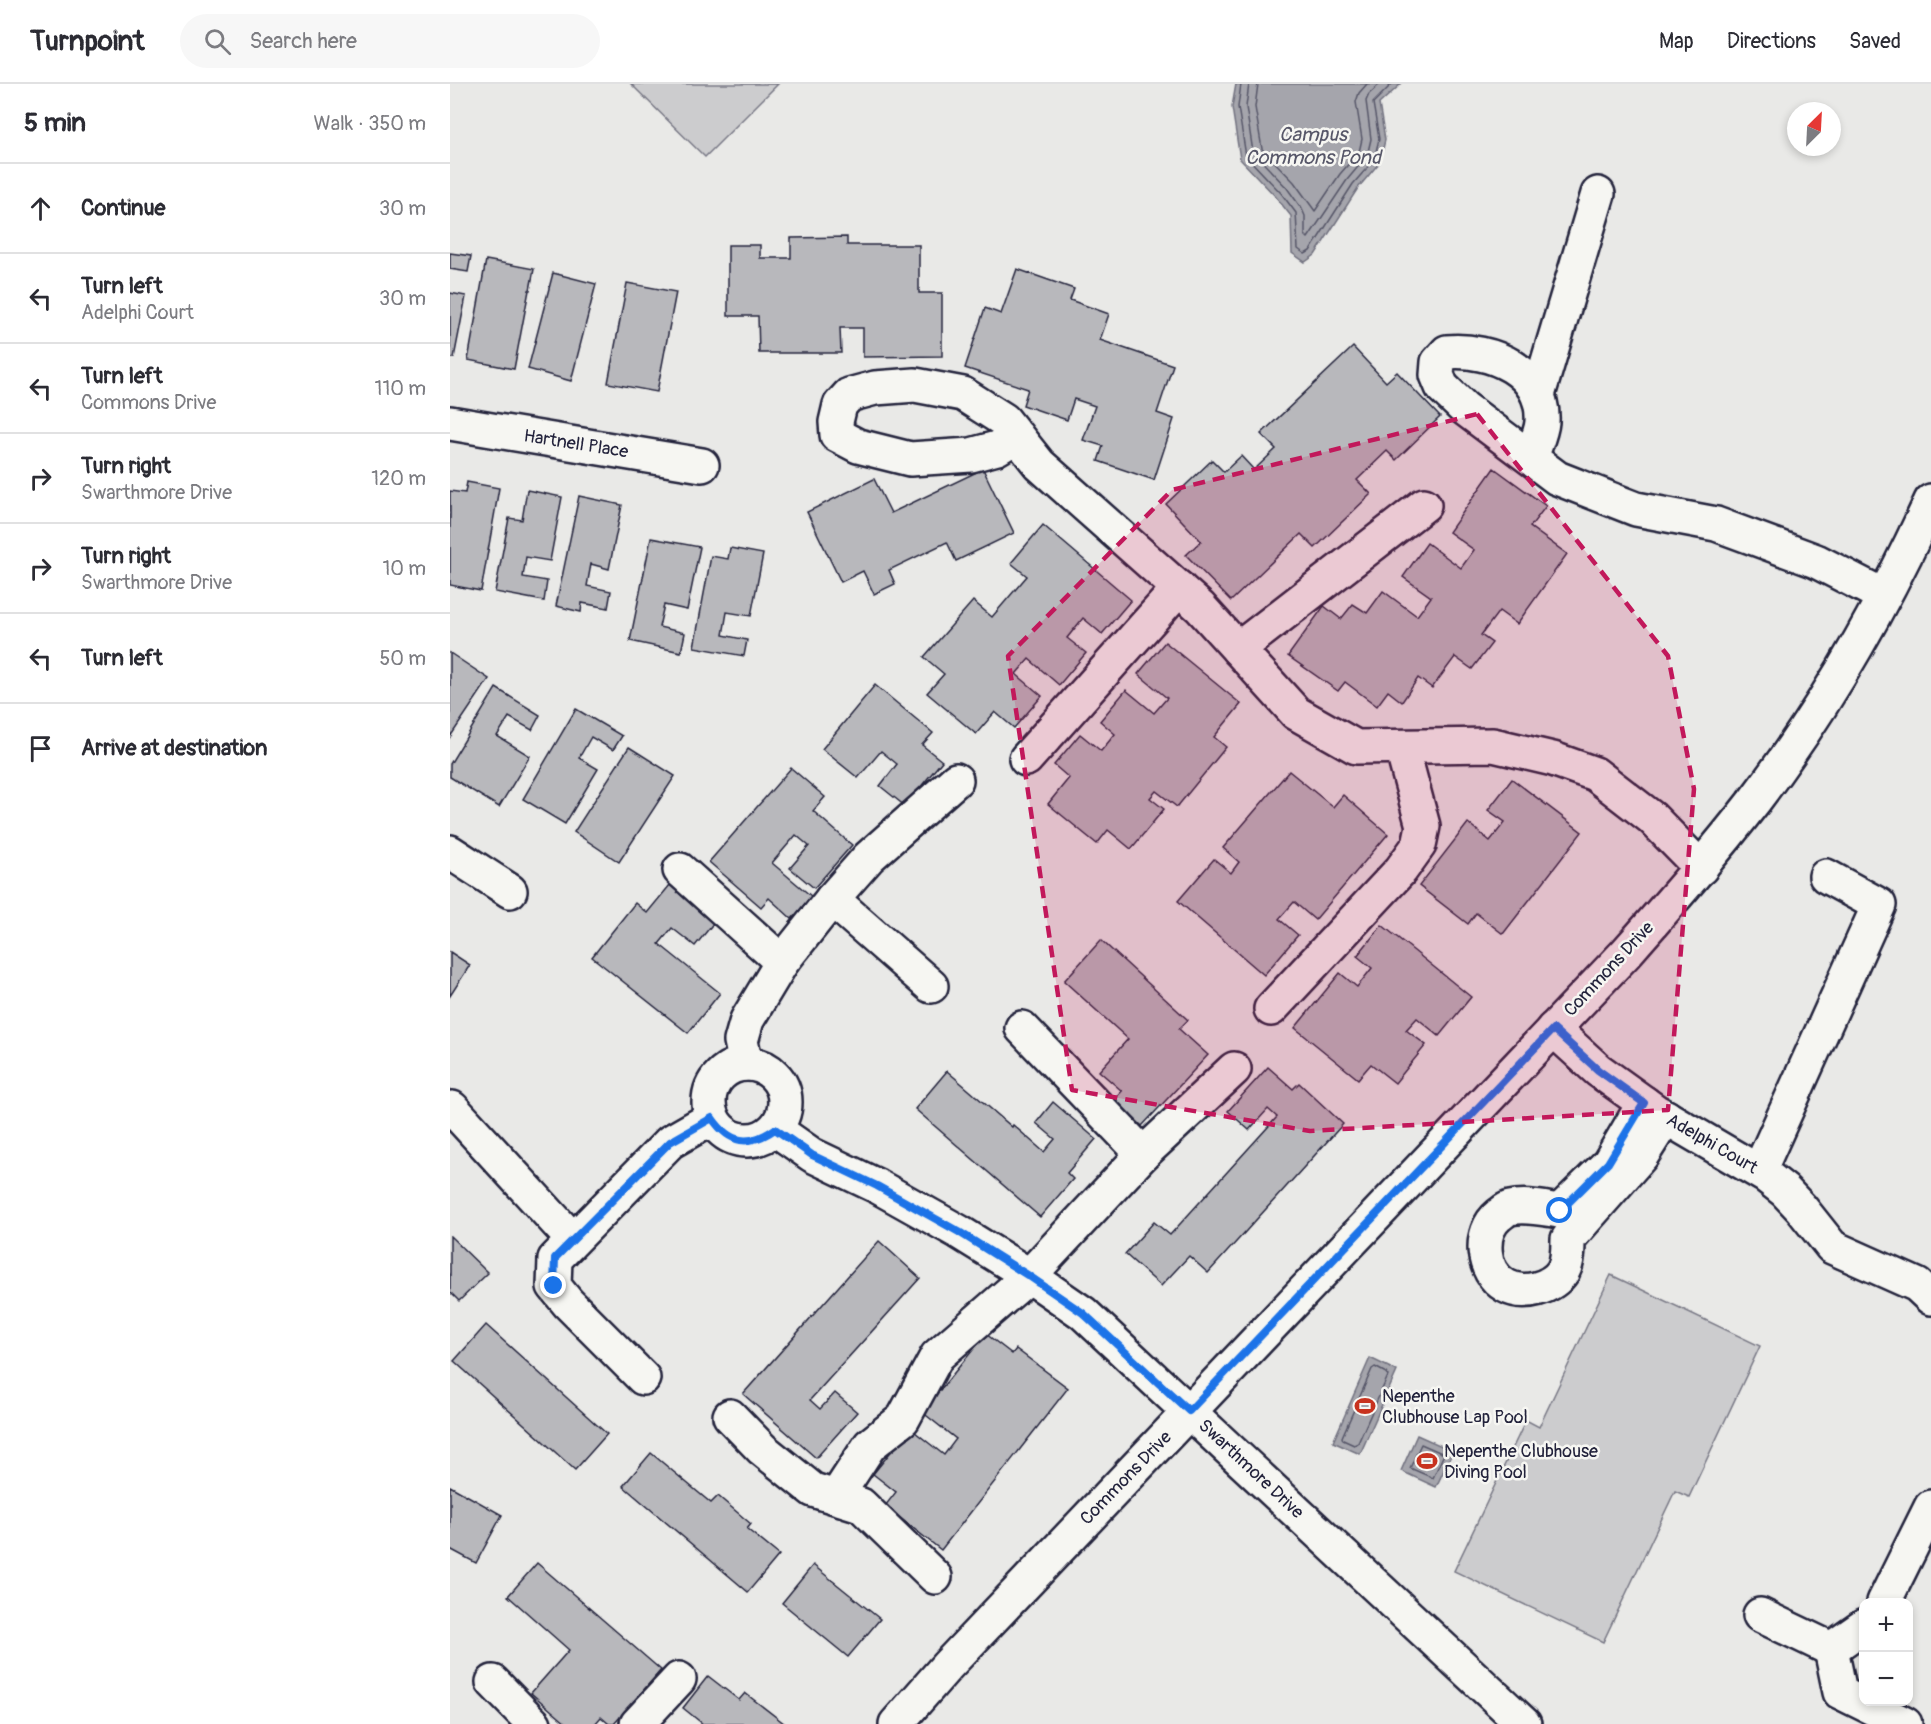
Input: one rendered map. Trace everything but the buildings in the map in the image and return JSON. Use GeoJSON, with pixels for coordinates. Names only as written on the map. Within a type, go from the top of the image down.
{"type":"FeatureCollection","features":[{"type":"Feature","properties":{"kind":"street"},"geometry":{"type":"LineString","coordinates":[[1538,395],[1598,194]]}},
{"type":"Feature","properties":{"kind":"street"},"geometry":{"type":"LineString","coordinates":[[1531,458],[1542,423],[1538,395],[1527,377],[1504,361],[1462,351],[1447,352],[1438,362],[1437,375],[1442,387],[1464,408],[1557,478],[1636,509],[1716,524],[1816,561],[1884,596]]}},
{"type":"Feature","properties":{"kind":"street"},"geometry":{"type":"LineString","coordinates":[[1017,436],[997,448],[971,454],[910,459],[858,446],[837,435],[836,422],[840,405],[849,395],[875,388],[915,385],[963,394],[1004,420],[1017,436],[1039,464],[1200,607],[1296,713],[1356,747],[1493,745],[1553,759],[1595,774],[1652,818],[1701,868]]}},
{"type":"Feature","properties":{"kind":"street","name":"Hartnell Place"},"geometry":{"type":"LineString","coordinates":[[450,423],[702,465]]}},
{"type":"Feature","properties":{"kind":"street","name":"Commons Drive"},"geometry":{"type":"LineString","coordinates":[[896,1724],[947,1666],[1626,953],[1701,868],[1756,798],[1806,727],[1852,654],[1908,552],[1931,501]]}},
{"type":"Feature","properties":{"kind":"street"},"geometry":{"type":"LineString","coordinates":[[1238,649],[1424,505]]}},
{"type":"Feature","properties":{"kind":"street"},"geometry":{"type":"LineString","coordinates":[[1026,759],[1179,588]]}},
{"type":"Feature","properties":{"kind":"street"},"geometry":{"type":"LineString","coordinates":[[1271,1010],[1401,870],[1419,845],[1423,826],[1402,748]]}},
{"type":"Feature","properties":{"kind":"street"},"geometry":{"type":"LineString","coordinates":[[746,1064],[741,1041],[747,1020],[782,962],[869,857],[956,780]]}},
{"type":"Feature","properties":{"kind":"street"},"geometry":{"type":"LineString","coordinates":[[450,852],[510,891]]}},
{"type":"Feature","properties":{"kind":"street"},"geometry":{"type":"LineString","coordinates":[[680,870],[782,962]]}},
{"type":"Feature","properties":{"kind":"street"},"geometry":{"type":"LineString","coordinates":[[1759,1171],[1879,904],[1826,876]]}},
{"type":"Feature","properties":{"kind":"street"},"geometry":{"type":"LineString","coordinates":[[832,899],[931,986]]}},
{"type":"Feature","properties":{"kind":"street"},"geometry":{"type":"LineString","coordinates":[[1022,1028],[1143,1154]]}},
{"type":"Feature","properties":{"kind":"street","name":"Adelphi Court"},"geometry":{"type":"LineString","coordinates":[[1553,1029],[1598,1070],[1655,1110],[1759,1171],[1785,1191],[1832,1247],[1917,1285],[1931,1298]]}},
{"type":"Feature","properties":{"kind":"street"},"geometry":{"type":"LineString","coordinates":[[746,1064],[761,1066],[774,1074],[782,1087],[786,1101],[783,1116],[775,1129],[763,1138],[748,1141],[733,1138],[720,1130],[712,1118],[708,1103],[711,1088],[719,1076],[731,1067],[746,1064]]}},
{"type":"Feature","properties":{"kind":"street"},"geometry":{"type":"LineString","coordinates":[[836,1497],[870,1445],[903,1419],[937,1356],[1029,1276],[1143,1154],[1234,1069]]}},
{"type":"Feature","properties":{"kind":"street"},"geometry":{"type":"LineString","coordinates":[[452,1108],[573,1240]]}},
{"type":"Feature","properties":{"kind":"street"},"geometry":{"type":"LineString","coordinates":[[1655,1110],[1642,1155],[1568,1239],[1563,1271],[1547,1286],[1527,1291],[1506,1286],[1492,1272],[1484,1246],[1490,1222],[1509,1208],[1535,1207],[1560,1211],[1608,1163],[1655,1110]]}},
{"type":"Feature","properties":{"kind":"street"},"geometry":{"type":"LineString","coordinates":[[643,1378],[554,1286],[555,1258],[670,1142],[712,1118]]}},
{"type":"Feature","properties":{"kind":"street","name":"Swarthmore Drive"},"geometry":{"type":"LineString","coordinates":[[775,1129],[812,1155],[877,1186],[959,1232],[1083,1313],[1524,1724]]}},
{"type":"Feature","properties":{"kind":"street"},"geometry":{"type":"LineString","coordinates":[[730,1416],[762,1449],[813,1490],[861,1505],[935,1577]]}},
{"type":"Feature","properties":{"kind":"street"},"geometry":{"type":"LineString","coordinates":[[1886,1598],[1931,1507]]}},
{"type":"Feature","properties":{"kind":"street"},"geometry":{"type":"LineString","coordinates":[[1760,1615],[1831,1649]]}},
{"type":"Feature","properties":{"kind":"street"},"geometry":{"type":"LineString","coordinates":[[1831,1649],[1859,1629]]}},
{"type":"Feature","properties":{"kind":"street"},"geometry":{"type":"LineString","coordinates":[[1831,1649],[1840,1692],[1905,1724]]}},
{"type":"Feature","properties":{"kind":"street"},"geometry":{"type":"LineString","coordinates":[[637,1724],[679,1679]]}},
{"type":"Feature","properties":{"kind":"street"},"geometry":{"type":"LineString","coordinates":[[493,1682],[534,1724]]}},
{"type":"Feature","properties":{"kind":"highlighted area"},"geometry":{"type":"Polygon","coordinates":[[[1477,414],[1668,656],[1694,789],[1668,1110],[1310,1131],[1072,1090],[1008,656],[1172,490],[1477,414]]]}},
{"type":"Feature","properties":{"kind":"shaded area"},"geometry":{"type":"Polygon","coordinates":[[[631,84],[778,84],[705,157],[631,84]]]}},
{"type":"Feature","properties":{"kind":"shaded area"},"geometry":{"type":"Polygon","coordinates":[[[1611,1275],[1760,1346],[1689,1497],[1675,1491],[1603,1642],[1454,1571],[1526,1420],[1539,1427],[1611,1275]]]}},
{"type":"Feature","properties":{"kind":"water","name":"Campus Commons Pond"},"geometry":{"type":"Polygon","coordinates":[[[1236,84],[1401,84],[1379,104],[1385,140],[1380,162],[1358,188],[1315,255],[1305,262],[1292,253],[1291,216],[1240,159],[1232,107],[1236,84]]]}},
{"type":"Feature","properties":{"kind":"water","name":"Nepenthe Clubhouse Lap Pool"},"geometry":{"type":"Polygon","coordinates":[[[1370,1358],[1397,1371],[1360,1454],[1333,1442],[1370,1358]]]}},
{"type":"Feature","properties":{"kind":"water","name":"Nepenthe Clubhouse Diving Pool"},"geometry":{"type":"Polygon","coordinates":[[[1417,1435],[1453,1451],[1436,1487],[1401,1471],[1417,1435]]]}},
{"type":"Feature","properties":{"kind":"place","name":"Nepenthe Clubhouse Lap Pool"},"geometry":{"type":"Point","coordinates":[1365,1406]}},
{"type":"Feature","properties":{"kind":"place","name":"Nepenthe Clubhouse Diving Pool"},"geometry":{"type":"Point","coordinates":[1427,1461]}},
{"type":"Feature","properties":{"kind":"route"},"geometry":{"type":"LineString","coordinates":[[554,1286],[555,1258],[670,1142],[712,1118],[720,1130],[733,1138],[748,1141],[763,1138],[775,1129],[812,1155],[877,1186],[959,1232],[1029,1276],[1083,1313],[1189,1411],[1553,1029],[1598,1070],[1644,1103],[1608,1163],[1560,1211]]}}]}
